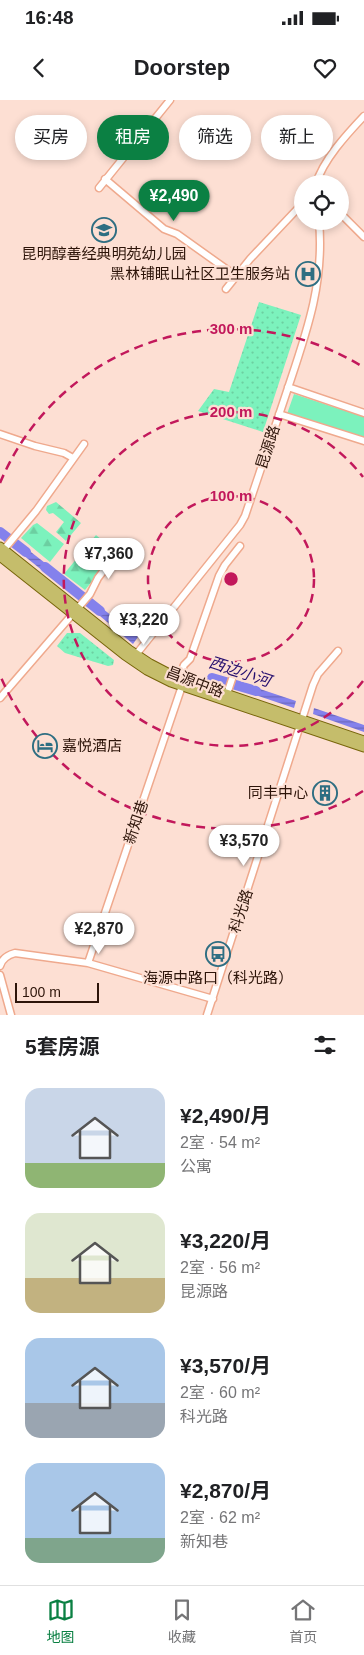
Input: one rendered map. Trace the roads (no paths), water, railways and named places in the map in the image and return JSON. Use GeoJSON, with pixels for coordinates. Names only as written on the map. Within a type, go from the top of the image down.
{"type":"FeatureCollection","features":[{"type":"Feature","properties":{"kind":"main road","name":"昌源中路"},"geometry":{"type":"LineString","coordinates":[[2,551],[135,655],[147,670],[301,723],[364,741]]}},
{"type":"Feature","properties":{"kind":"main road","name":"昌源中路"},"geometry":{"type":"LineString","coordinates":[[180,682],[227,693],[364,748]]}},
{"type":"Feature","properties":{"kind":"street"},"geometry":{"type":"LineString","coordinates":[[99,188],[170,100]]}},
{"type":"Feature","properties":{"kind":"street"},"geometry":{"type":"LineString","coordinates":[[320,175],[328,160],[353,127],[364,116]]}},
{"type":"Feature","properties":{"kind":"street"},"geometry":{"type":"LineString","coordinates":[[105,179],[164,229],[176,234],[236,276]]}},
{"type":"Feature","properties":{"kind":"street"},"geometry":{"type":"LineString","coordinates":[[226,288],[294,213]]}},
{"type":"Feature","properties":{"kind":"street"},"geometry":{"type":"LineString","coordinates":[[349,222],[364,237]]}},
{"type":"Feature","properties":{"kind":"street","name":"昆源路"},"geometry":{"type":"LineString","coordinates":[[135,655],[242,520],[311,316],[319,276],[321,246],[320,230]]}},
{"type":"Feature","properties":{"kind":"street"},"geometry":{"type":"LineString","coordinates":[[288,388],[364,413]]}},
{"type":"Feature","properties":{"kind":"street"},"geometry":{"type":"LineString","coordinates":[[279,414],[364,441]]}},
{"type":"Feature","properties":{"kind":"street"},"geometry":{"type":"LineString","coordinates":[[0,434],[35,446],[64,452],[73,458]]}},
{"type":"Feature","properties":{"kind":"street"},"geometry":{"type":"LineString","coordinates":[[2,551],[36,511],[84,444]]}},
{"type":"Feature","properties":{"kind":"street","name":"新知巷"},"geometry":{"type":"LineString","coordinates":[[88,963],[184,665],[190,659],[222,569],[240,546]]}},
{"type":"Feature","properties":{"kind":"street"},"geometry":{"type":"LineString","coordinates":[[0,698],[90,594],[98,578],[114,557]]}},
{"type":"Feature","properties":{"kind":"street","name":"科光路"},"geometry":{"type":"LineString","coordinates":[[207,1015],[307,704],[318,674],[338,651]]}},
{"type":"Feature","properties":{"kind":"street"},"geometry":{"type":"LineString","coordinates":[[227,693],[232,679]]}},
{"type":"Feature","properties":{"kind":"street"},"geometry":{"type":"LineString","coordinates":[[0,966],[1,962],[15,953],[88,963],[213,999]]}},
{"type":"Feature","properties":{"kind":"street"},"geometry":{"type":"LineString","coordinates":[[0,975],[11,1015]]}},
{"type":"Feature","properties":{"kind":"waterway","name":"西边小河"},"geometry":{"type":"LineString","coordinates":[[0,532],[26,552]]}},
{"type":"Feature","properties":{"kind":"waterway","name":"西边小河"},"geometry":{"type":"LineString","coordinates":[[45,567],[100,611]]}},
{"type":"Feature","properties":{"kind":"waterway","name":"西边小河"},"geometry":{"type":"LineString","coordinates":[[212,678],[256,691]]}},
{"type":"Feature","properties":{"kind":"place","name":"昆明醇善经典明苑幼儿园"},"geometry":{"type":"Point","coordinates":[104,230]}},
{"type":"Feature","properties":{"kind":"place","name":"黑林铺眠山社区卫生服务站"},"geometry":{"type":"Point","coordinates":[308,274]}},
{"type":"Feature","properties":{"kind":"place","name":"嘉悦酒店"},"geometry":{"type":"Point","coordinates":[45,746]}},
{"type":"Feature","properties":{"kind":"place","name":"同丰中心"},"geometry":{"type":"Point","coordinates":[325,793]}},
{"type":"Feature","properties":{"kind":"place","name":"海源中路口（科光路）"},"geometry":{"type":"Point","coordinates":[218,954]}}]}
